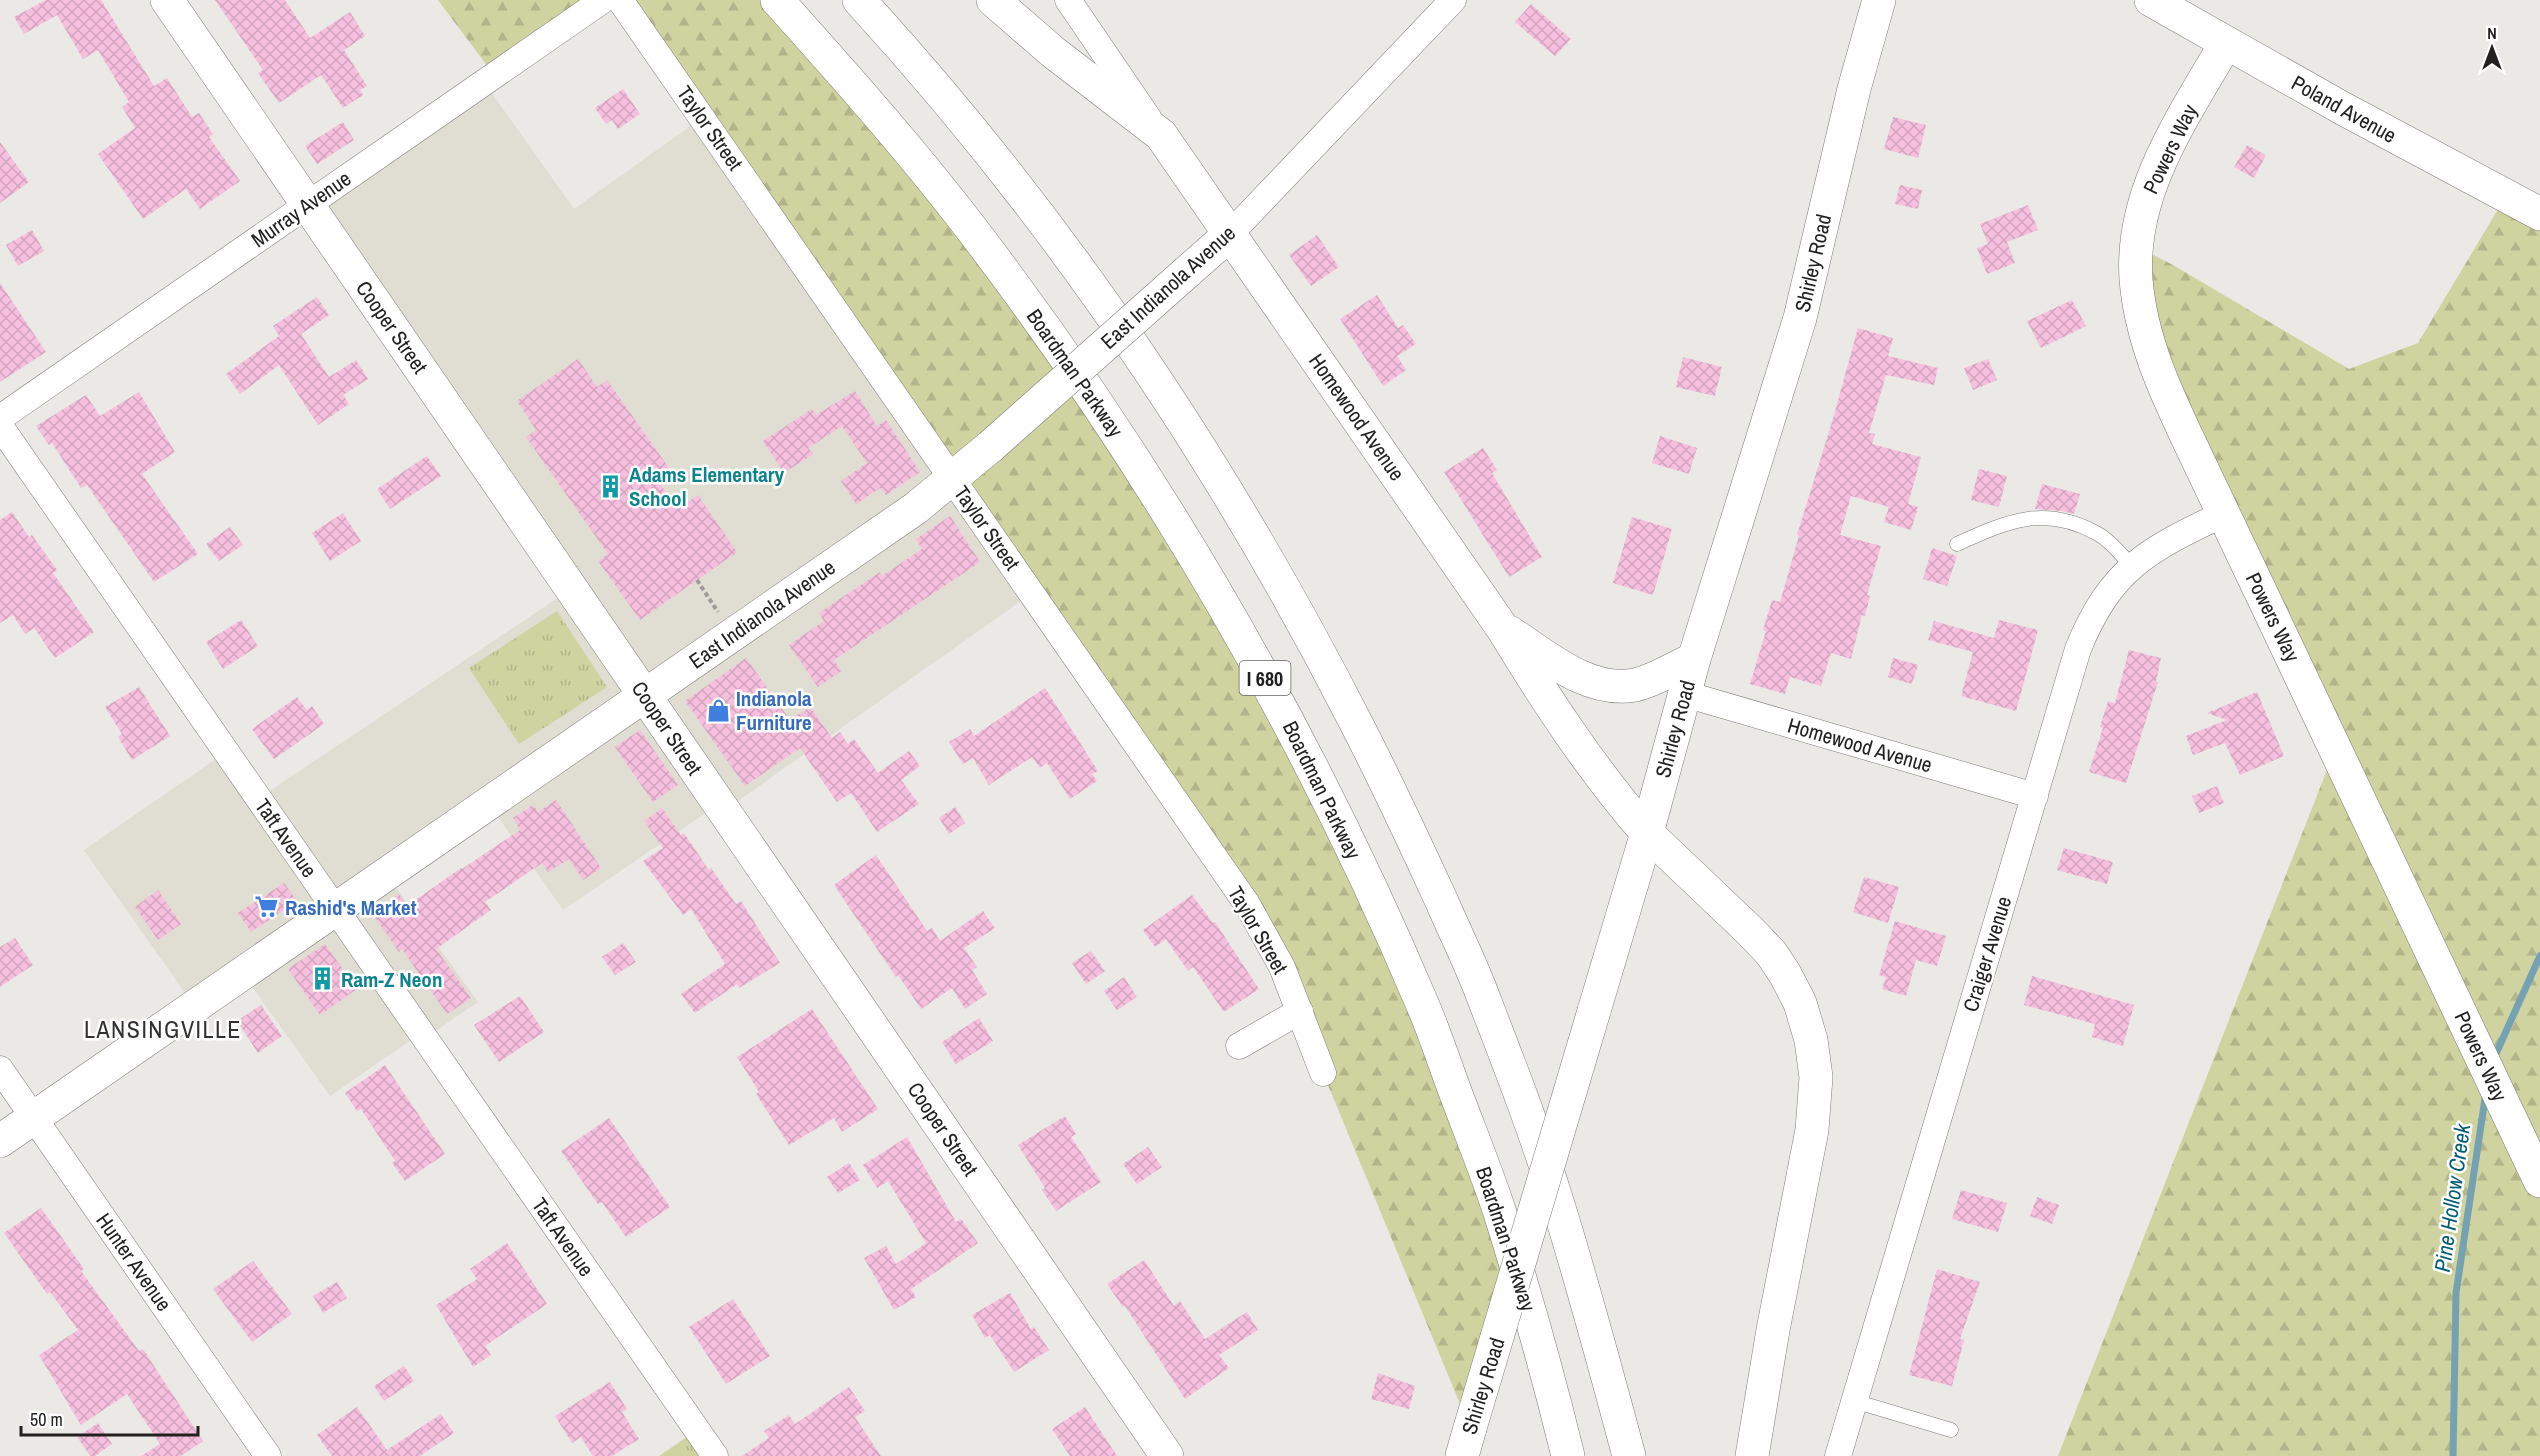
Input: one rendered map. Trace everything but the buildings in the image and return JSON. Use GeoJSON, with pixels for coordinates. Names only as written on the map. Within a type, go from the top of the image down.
{"type":"FeatureCollection","features":[{"type":"Feature","properties":{"kind":"main road","name":"Cooper Street"},"geometry":{"type":"LineString","coordinates":[[167,0],[1167,1456]]}},
{"type":"Feature","properties":{"kind":"main road","name":"Boardman Parkway"},"geometry":{"type":"LineString","coordinates":[[777,0],[916,158],[1035,314],[1140,467],[1213,584],[1259,667],[1312,766],[1425,1010],[1499,1210],[1548,1374],[1568,1456]]}},
{"type":"Feature","properties":{"kind":"main road","name":"I 680"},"geometry":{"type":"LineString","coordinates":[[859,0],[963,121],[1097,296],[1160,386],[1242,516],[1311,636],[1397,802],[1478,983],[1555,1193],[1587,1299],[1629,1456]]}},
{"type":"Feature","properties":{"kind":"main road"},"geometry":{"type":"LineString","coordinates":[[993,0],[1053,52],[1161,135]]}},
{"type":"Feature","properties":{"kind":"main road","name":"Shirley Road"},"geometry":{"type":"LineString","coordinates":[[1466,1442],[1647,832],[1694,659],[1800,318],[1854,89],[1879,0]]}},
{"type":"Feature","properties":{"kind":"main road","name":"Poland Avenue"},"geometry":{"type":"LineString","coordinates":[[2151,0],[2540,214]]}},
{"type":"Feature","properties":{"kind":"main road","name":"Powers Way"},"geometry":{"type":"LineString","coordinates":[[2226,43],[2168,146],[2148,191],[2139,219],[2136,278],[2142,325],[2158,374],[2223,514],[2540,1180]]}},
{"type":"Feature","properties":{"kind":"main road","name":"Homewood Avenue"},"geometry":{"type":"LineString","coordinates":[[1161,135],[1503,629],[1538,688],[1617,798],[1647,832],[1771,953],[1800,1003],[1811,1040],[1816,1077],[1812,1131],[1773,1330],[1752,1456]]}},
{"type":"Feature","properties":{"kind":"main road","name":"East Indianola Avenue"},"geometry":{"type":"LineString","coordinates":[[0,1141],[916,508],[991,446],[1230,234]]}},
{"type":"Feature","properties":{"kind":"main road"},"geometry":{"type":"LineString","coordinates":[[1503,629],[1578,676],[1601,685],[1620,687],[1636,685],[1694,659]]}},
{"type":"Feature","properties":{"kind":"street","name":"Murray Avenue"},"geometry":{"type":"LineString","coordinates":[[0,418],[603,0]]}},
{"type":"Feature","properties":{"kind":"street","name":"Taylor Street"},"geometry":{"type":"LineString","coordinates":[[620,0],[1246,904],[1282,967],[1323,1073]]}},
{"type":"Feature","properties":{"kind":"street","name":"Homewood Avenue"},"geometry":{"type":"LineString","coordinates":[[1068,0],[1161,135]]}},
{"type":"Feature","properties":{"kind":"street","name":"East Indianola Avenue"},"geometry":{"type":"LineString","coordinates":[[1230,234],[1453,0]]}},
{"type":"Feature","properties":{"kind":"street","name":"Taft Avenue"},"geometry":{"type":"LineString","coordinates":[[0,426],[715,1456]]}},
{"type":"Feature","properties":{"kind":"street","name":"Craiger Avenue"},"geometry":{"type":"LineString","coordinates":[[1838,1456],[2078,649],[2089,622],[2106,594],[2132,566],[2167,543],[2223,514]]}},
{"type":"Feature","properties":{"kind":"street","name":"Homewood Avenue"},"geometry":{"type":"LineString","coordinates":[[1685,694],[2035,796]]}},
{"type":"Feature","properties":{"kind":"street"},"geometry":{"type":"LineString","coordinates":[[1239,1046],[1300,1011]]}},
{"type":"Feature","properties":{"kind":"street","name":"Hunter Avenue"},"geometry":{"type":"LineString","coordinates":[[0,1069],[268,1456]]}},
{"type":"Feature","properties":{"kind":"lane"},"geometry":{"type":"LineString","coordinates":[[1957,544],[1996,527],[2025,518],[2044,517],[2075,525],[2100,535],[2132,566]]}},
{"type":"Feature","properties":{"kind":"lane"},"geometry":{"type":"LineString","coordinates":[[1854,1401],[1951,1430]]}},
{"type":"Feature","properties":{"kind":"path"},"geometry":{"type":"LineString","coordinates":[[697,580],[719,613]]}},
{"type":"Feature","properties":{"kind":"shaded area"},"geometry":{"type":"Polygon","coordinates":[[[484,82],[574,209],[703,117],[1032,593],[724,811],[719,804],[563,910],[489,804],[387,875],[478,1002],[425,1038],[421,1033],[330,1096],[243,974],[195,1007],[84,850],[226,752],[259,798],[571,589],[308,205],[484,82]]]}},
{"type":"Feature","properties":{"kind":"green space"},"geometry":{"type":"Polygon","coordinates":[[[438,0],[603,0],[494,75],[438,0]]]}},
{"type":"Feature","properties":{"kind":"green space"},"geometry":{"type":"Polygon","coordinates":[[[620,0],[777,0],[982,242],[1312,766],[1516,1267],[1470,1428],[1323,1073],[1282,967],[620,0]]]}},
{"type":"Feature","properties":{"kind":"green space"},"geometry":{"type":"Polygon","coordinates":[[[2506,196],[2540,214],[2540,1456],[2058,1456],[2336,747],[2158,374],[2136,246],[2173,265],[2349,369],[2418,343],[2506,196]]]}},
{"type":"Feature","properties":{"kind":"green space"},"geometry":{"type":"Polygon","coordinates":[[[557,611],[607,687],[519,744],[469,668],[557,611]]]}},
{"type":"Feature","properties":{"kind":"green space"},"geometry":{"type":"Polygon","coordinates":[[[697,1430],[715,1456],[659,1456],[697,1430]]]}},
{"type":"Feature","properties":{"kind":"waterway","name":"Pine Hollow Creek"},"geometry":{"type":"LineString","coordinates":[[2494,1058],[2540,956]]}},
{"type":"Feature","properties":{"kind":"waterway","name":"Pine Hollow Creek"},"geometry":{"type":"LineString","coordinates":[[2453,1456],[2456,1293],[2486,1092]]}},
{"type":"Feature","properties":{"kind":"place","name":"Adams Elementary School"},"geometry":{"type":"Point","coordinates":[611,486]}},
{"type":"Feature","properties":{"kind":"place","name":"Indianola Furniture"},"geometry":{"type":"Point","coordinates":[718,710]}},
{"type":"Feature","properties":{"kind":"place","name":"Rashid's Market"},"geometry":{"type":"Point","coordinates":[267,907]}},
{"type":"Feature","properties":{"kind":"place","name":"Ram-Z Neon"},"geometry":{"type":"Point","coordinates":[323,979]}},
{"type":"Feature","properties":{"kind":"district","name":"LANSINGVILLE"},"geometry":{"type":"Point","coordinates":[163,1029]}}]}
